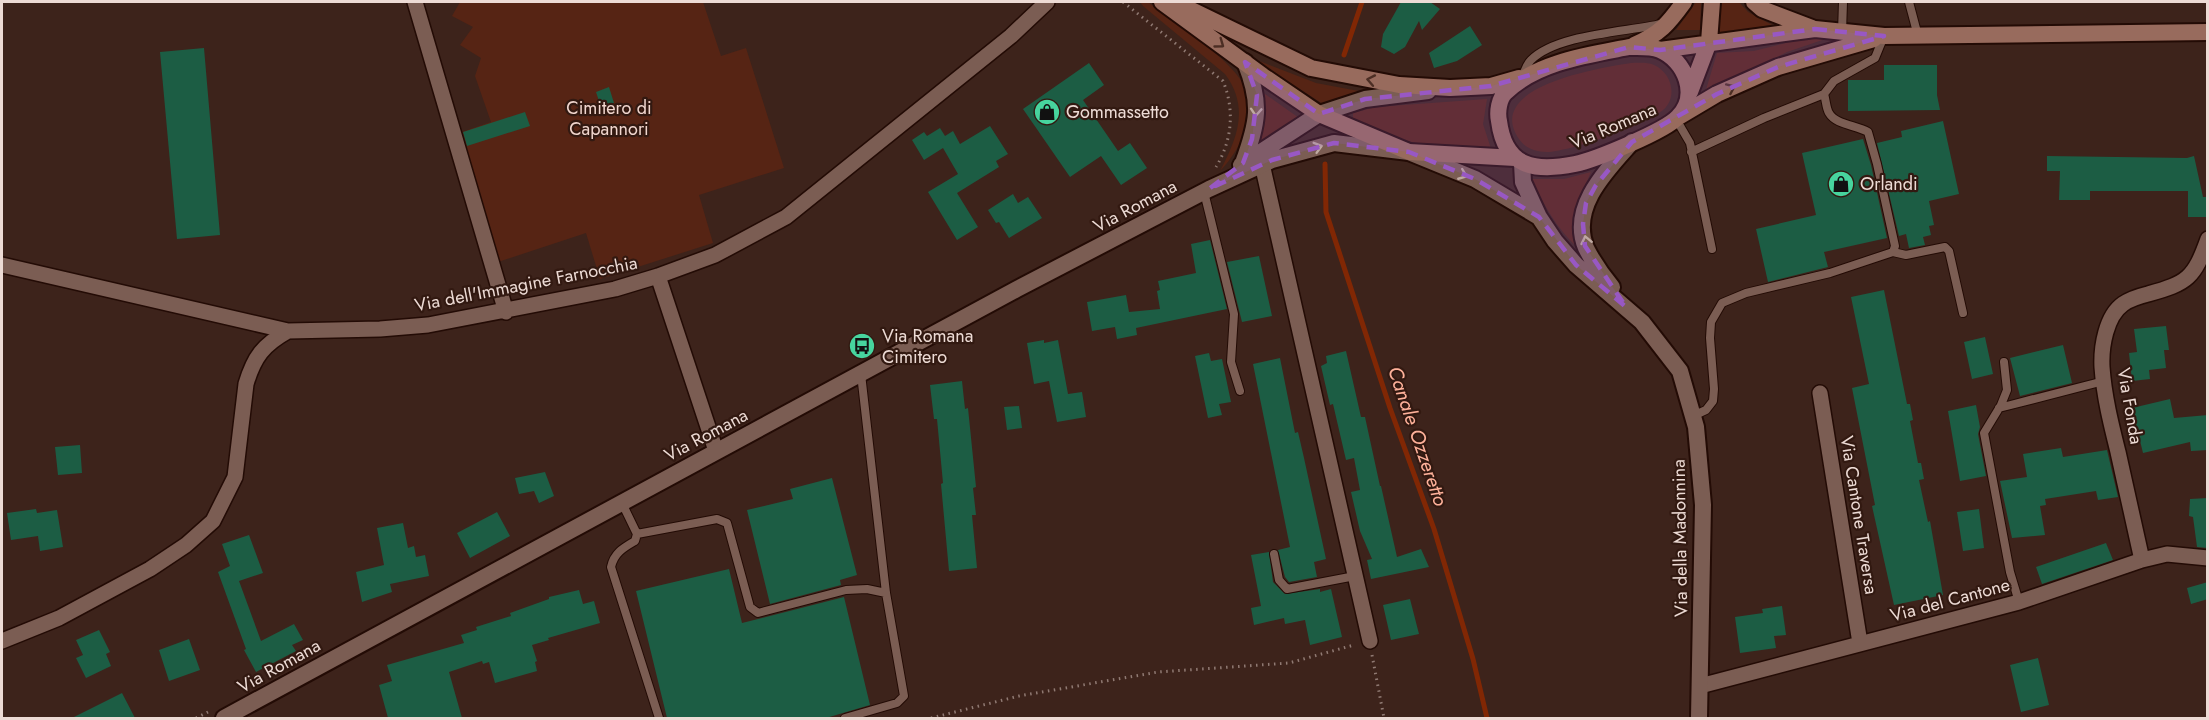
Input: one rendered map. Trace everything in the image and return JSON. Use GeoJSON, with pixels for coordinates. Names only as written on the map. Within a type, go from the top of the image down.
{"type":"FeatureCollection","features":[{"type":"Feature","properties":{"kind":"main road","name":"Via Romana"},"geometry":{"type":"LineString","coordinates":[[1162,2],[1319,114],[1409,152],[1519,161],[1535,167],[1553,169],[1582,163],[1655,132],[1678,117],[1686,105],[1709,42],[1712,2]]}},
{"type":"Feature","properties":{"kind":"main road"},"geometry":{"type":"LineString","coordinates":[[1174,2],[1311,68],[1399,85],[1450,88],[1491,86],[1587,55],[1629,47],[1653,37],[1669,22],[1684,2]]}},
{"type":"Feature","properties":{"kind":"main road"},"geometry":{"type":"LineString","coordinates":[[1754,2],[1762,9],[1815,29]]}},
{"type":"Feature","properties":{"kind":"main road"},"geometry":{"type":"LineString","coordinates":[[1629,47],[1660,50],[1815,29],[1884,36],[2208,32]]}},
{"type":"Feature","properties":{"kind":"main road"},"geometry":{"type":"LineString","coordinates":[[1678,117],[1717,94],[1778,68],[1884,36]]}},
{"type":"Feature","properties":{"kind":"main road"},"geometry":{"type":"LineString","coordinates":[[1660,50],[1685,72],[1690,92]]}},
{"type":"Feature","properties":{"kind":"main road"},"geometry":{"type":"LineString","coordinates":[[1519,161],[1506,149],[1497,113],[1504,94],[1522,77]]}},
{"type":"Feature","properties":{"kind":"street"},"geometry":{"type":"LineString","coordinates":[[415,2],[506,312]]}},
{"type":"Feature","properties":{"kind":"street","name":"Via dell'Immagine Farnocchia"},"geometry":{"type":"LineString","coordinates":[[2,265],[288,331],[359,330],[428,325],[506,312],[615,289],[715,255],[786,217],[1011,36],[1047,2]]}},
{"type":"Feature","properties":{"kind":"street"},"geometry":{"type":"LineString","coordinates":[[1244,163],[1257,116],[1257,95],[1245,62]]}},
{"type":"Feature","properties":{"kind":"street"},"geometry":{"type":"LineString","coordinates":[[1208,185],[1319,114],[1365,99],[1450,88]]}},
{"type":"Feature","properties":{"kind":"street"},"geometry":{"type":"LineString","coordinates":[[1626,307],[1599,270],[1586,246],[1583,224],[1586,203],[1596,185],[1632,142]]}},
{"type":"Feature","properties":{"kind":"street"},"geometry":{"type":"LineString","coordinates":[[1208,185],[1262,164],[1334,143],[1409,152],[1475,180],[1539,217]]}},
{"type":"Feature","properties":{"kind":"street"},"geometry":{"type":"LineString","coordinates":[[1519,161],[1523,182],[1539,217],[1555,241],[1576,265],[1626,307]]}},
{"type":"Feature","properties":{"kind":"street"},"geometry":{"type":"LineString","coordinates":[[1262,164],[1370,641]]}},
{"type":"Feature","properties":{"kind":"street","name":"Via Romana"},"geometry":{"type":"LineString","coordinates":[[221,713],[622,503],[1208,185]]}},
{"type":"Feature","properties":{"kind":"street","name":"Via Fonda"},"geometry":{"type":"LineString","coordinates":[[2142,560],[2108,407],[2102,365],[2105,336],[2112,316],[2123,304],[2137,297],[2175,286],[2188,278],[2200,262],[2208,239]]}},
{"type":"Feature","properties":{"kind":"street"},"geometry":{"type":"LineString","coordinates":[[658,276],[716,451]]}},
{"type":"Feature","properties":{"kind":"street","name":"Via della Madonnina"},"geometry":{"type":"LineString","coordinates":[[1626,307],[1642,322],[1680,372],[1696,427],[1703,504],[1699,718]]}},
{"type":"Feature","properties":{"kind":"street"},"geometry":{"type":"LineString","coordinates":[[2,641],[59,618],[150,569],[186,545],[213,521],[235,477],[246,384],[250,370],[256,357],[269,342],[288,331]]}},
{"type":"Feature","properties":{"kind":"street","name":"Via Cantone Traversa"},"geometry":{"type":"LineString","coordinates":[[1820,393],[1860,643]]}},
{"type":"Feature","properties":{"kind":"street","name":"Via del Cantone"},"geometry":{"type":"LineString","coordinates":[[1700,686],[2019,602],[2142,560],[2167,554],[2208,558]]}},
{"type":"Feature","properties":{"kind":"lane"},"geometry":{"type":"LineString","coordinates":[[1842,32],[1841,2],[1853,2]]}},
{"type":"Feature","properties":{"kind":"lane"},"geometry":{"type":"LineString","coordinates":[[1909,2],[1918,36]]}},
{"type":"Feature","properties":{"kind":"lane"},"geometry":{"type":"LineString","coordinates":[[1522,77],[1530,61],[1537,55],[1562,44],[1604,33],[1669,22]]}},
{"type":"Feature","properties":{"kind":"lane"},"geometry":{"type":"LineString","coordinates":[[1691,152],[1764,118],[1824,94],[1834,81],[1875,58],[1884,36]]}},
{"type":"Feature","properties":{"kind":"lane"},"geometry":{"type":"LineString","coordinates":[[1824,94],[1829,113],[1838,122],[1858,126],[1868,132],[1891,226],[1895,246],[1893,252]]}},
{"type":"Feature","properties":{"kind":"lane"},"geometry":{"type":"LineString","coordinates":[[1678,117],[1690,143],[1712,249]]}},
{"type":"Feature","properties":{"kind":"lane"},"geometry":{"type":"LineString","coordinates":[[1208,185],[1234,314],[1231,362],[1240,391]]}},
{"type":"Feature","properties":{"kind":"lane"},"geometry":{"type":"LineString","coordinates":[[1693,416],[1706,410],[1713,401],[1711,322],[1722,303],[1746,293],[1830,273],[1893,252],[1906,255],[1945,247],[1949,251],[1963,313]]}},
{"type":"Feature","properties":{"kind":"lane"},"geometry":{"type":"LineString","coordinates":[[2004,362],[2007,390],[1984,433],[2010,572],[2019,602]]}},
{"type":"Feature","properties":{"kind":"lane"},"geometry":{"type":"LineString","coordinates":[[845,718],[897,703],[904,696],[886,593],[861,373]]}},
{"type":"Feature","properties":{"kind":"lane"},"geometry":{"type":"LineString","coordinates":[[1999,408],[2104,381]]}},
{"type":"Feature","properties":{"kind":"lane"},"geometry":{"type":"LineString","coordinates":[[622,503],[637,534],[635,541],[619,551],[610,567],[659,718]]}},
{"type":"Feature","properties":{"kind":"lane"},"geometry":{"type":"LineString","coordinates":[[637,534],[717,519],[727,523],[750,607],[758,613],[846,590],[867,589],[886,593]]}},
{"type":"Feature","properties":{"kind":"lane"},"geometry":{"type":"LineString","coordinates":[[1274,554],[1279,580],[1287,589],[1355,576]]}},
{"type":"Feature","properties":{"kind":"path"},"geometry":{"type":"LineString","coordinates":[[1122,2],[1223,81],[1230,96],[1229,140],[1208,185]]}},
{"type":"Feature","properties":{"kind":"path"},"geometry":{"type":"LineString","coordinates":[[931,718],[1019,696],[1158,672],[1289,663],[1370,641],[1384,718]]}},
{"type":"Feature","properties":{"kind":"path"},"geometry":{"type":"LineString","coordinates":[[196,718],[221,713]]}},
{"type":"Feature","properties":{"kind":"highlighted area"},"geometry":{"type":"Polygon","coordinates":[[[1815,29],[1884,36],[1778,67],[1717,94],[1632,142],[1596,185],[1586,203],[1583,224],[1585,246],[1626,307],[1576,265],[1539,217],[1475,179],[1409,152],[1334,143],[1272,160],[1209,189],[1243,163],[1252,139],[1257,95],[1245,62],[1319,114],[1365,99],[1491,86],[1629,47],[1660,50],[1815,29]]]}},
{"type":"Feature","properties":{"kind":"green space","name":"Cimitero di Capannori"},"geometry":{"type":"Polygon","coordinates":[[[460,2],[703,2],[721,56],[746,48],[784,168],[699,195],[713,243],[600,279],[586,233],[498,262],[459,133],[491,122],[475,76],[481,58],[460,45],[473,27],[452,16],[460,2]]]}},
{"type":"Feature","properties":{"kind":"green space"},"geometry":{"type":"Polygon","coordinates":[[[1140,2],[1148,2],[1210,48],[1232,69],[1246,91],[1248,116],[1246,128],[1235,151],[1220,171],[1236,135],[1238,123],[1239,111],[1233,87],[1225,74],[1140,2]]]}},
{"type":"Feature","properties":{"kind":"green space"},"geometry":{"type":"Polygon","coordinates":[[[1696,2],[1701,2],[1700,30],[1676,30],[1696,2]]]}},
{"type":"Feature","properties":{"kind":"green space"},"geometry":{"type":"Polygon","coordinates":[[[1721,2],[1739,2],[1748,12],[1772,25],[1719,34],[1721,2]]]}},
{"type":"Feature","properties":{"kind":"green space"},"geometry":{"type":"Polygon","coordinates":[[[1834,36],[1787,52],[1705,93],[1717,53],[1754,51],[1802,39],[1834,36]]]}},
{"type":"Feature","properties":{"kind":"green space"},"geometry":{"type":"Polygon","coordinates":[[[1249,57],[1316,83],[1364,92],[1323,104],[1249,57]]]}},
{"type":"Feature","properties":{"kind":"green space"},"geometry":{"type":"Polygon","coordinates":[[[1631,63],[1651,64],[1660,69],[1669,79],[1670,99],[1663,110],[1625,129],[1558,151],[1535,151],[1519,139],[1512,121],[1517,105],[1530,93],[1572,75],[1631,63]]]}},
{"type":"Feature","properties":{"kind":"green space"},"geometry":{"type":"Polygon","coordinates":[[[1262,92],[1299,118],[1259,142],[1263,129],[1262,92]]]}},
{"type":"Feature","properties":{"kind":"green space"},"geometry":{"type":"Polygon","coordinates":[[[1487,99],[1483,124],[1493,155],[1450,151],[1404,140],[1353,119],[1353,113],[1376,107],[1487,99]]]}},
{"type":"Feature","properties":{"kind":"green space"},"geometry":{"type":"Polygon","coordinates":[[[1591,172],[1582,191],[1575,217],[1577,247],[1556,223],[1531,179],[1564,179],[1591,172]]]}},
{"type":"Feature","properties":{"kind":"building"},"geometry":{"type":"Polygon","coordinates":[[[1401,2],[1430,2],[1440,9],[1422,30],[1419,21],[1405,47],[1394,54],[1381,47],[1383,34],[1401,2]]]}},
{"type":"Feature","properties":{"kind":"building"},"geometry":{"type":"Polygon","coordinates":[[[1470,26],[1482,45],[1457,61],[1434,68],[1429,53],[1470,26]]]}},
{"type":"Feature","properties":{"kind":"building"},"geometry":{"type":"Polygon","coordinates":[[[204,48],[220,235],[177,239],[160,52],[204,48]]]}},
{"type":"Feature","properties":{"kind":"building"},"geometry":{"type":"Polygon","coordinates":[[[1089,63],[1104,85],[1083,100],[1118,151],[1130,143],[1147,168],[1121,185],[1101,156],[1070,177],[1023,109],[1089,63]]]}},
{"type":"Feature","properties":{"kind":"building"},"geometry":{"type":"Polygon","coordinates":[[[1884,65],[1937,65],[1937,95],[1940,110],[1848,111],[1848,80],[1884,80],[1884,65]]]}},
{"type":"Feature","properties":{"kind":"building"},"geometry":{"type":"Polygon","coordinates":[[[609,87],[614,103],[601,107],[596,92],[609,87]]]}},
{"type":"Feature","properties":{"kind":"building"},"geometry":{"type":"Polygon","coordinates":[[[525,112],[530,126],[467,146],[463,132],[525,112]]]}},
{"type":"Feature","properties":{"kind":"building"},"geometry":{"type":"Polygon","coordinates":[[[1943,121],[1959,194],[1929,201],[1934,225],[1929,226],[1931,235],[1923,237],[1925,245],[1909,248],[1906,234],[1899,236],[1877,143],[1902,137],[1901,131],[1943,121]]]}},
{"type":"Feature","properties":{"kind":"building"},"geometry":{"type":"Polygon","coordinates":[[[990,126],[1008,154],[996,161],[999,167],[957,193],[978,227],[957,240],[928,192],[958,174],[943,148],[924,160],[912,140],[924,132],[927,136],[940,128],[945,136],[953,131],[960,144],[990,126]]]}},
{"type":"Feature","properties":{"kind":"building","name":"Orlandi"},"geometry":{"type":"Polygon","coordinates":[[[1863,139],[1887,238],[1824,252],[1828,267],[1768,282],[1756,229],[1816,215],[1802,153],[1863,139]]]}},
{"type":"Feature","properties":{"kind":"building"},"geometry":{"type":"Polygon","coordinates":[[[2047,156],[2187,158],[2194,156],[2203,197],[2208,197],[2208,217],[2188,217],[2188,191],[2090,191],[2090,200],[2059,200],[2060,171],[2047,171],[2047,156]]]}},
{"type":"Feature","properties":{"kind":"building"},"geometry":{"type":"Polygon","coordinates":[[[1013,194],[1018,203],[1028,197],[1042,218],[1009,238],[988,210],[1013,194]]]}},
{"type":"Feature","properties":{"kind":"building"},"geometry":{"type":"Polygon","coordinates":[[[1210,240],[1227,309],[1136,328],[1137,335],[1117,339],[1115,327],[1092,331],[1087,302],[1126,295],[1129,312],[1160,309],[1158,281],[1196,273],[1191,244],[1210,240]]]}},
{"type":"Feature","properties":{"kind":"building"},"geometry":{"type":"Polygon","coordinates":[[[1259,256],[1272,316],[1242,322],[1227,262],[1259,256]]]}},
{"type":"Feature","properties":{"kind":"building"},"geometry":{"type":"Polygon","coordinates":[[[1884,290],[1907,404],[1910,404],[1913,420],[1910,421],[1918,463],[1921,463],[1924,479],[1919,480],[1928,522],[1930,521],[1943,595],[1894,605],[1872,506],[1875,505],[1852,388],[1869,384],[1851,297],[1884,290]]]}},
{"type":"Feature","properties":{"kind":"building"},"geometry":{"type":"Polygon","coordinates":[[[2166,326],[2169,350],[2164,350],[2166,368],[2149,370],[2150,379],[2132,381],[2129,353],[2137,352],[2134,329],[2166,326]]]}},
{"type":"Feature","properties":{"kind":"building"},"geometry":{"type":"Polygon","coordinates":[[[1985,337],[1993,374],[1972,379],[1964,342],[1985,337]]]}},
{"type":"Feature","properties":{"kind":"building"},"geometry":{"type":"Polygon","coordinates":[[[1044,340],[1044,343],[1058,340],[1068,394],[1082,392],[1086,417],[1057,422],[1049,381],[1034,384],[1027,343],[1044,340]]]}},
{"type":"Feature","properties":{"kind":"building"},"geometry":{"type":"Polygon","coordinates":[[[2063,345],[2072,383],[2020,396],[2010,358],[2063,345]]]}},
{"type":"Feature","properties":{"kind":"building"},"geometry":{"type":"Polygon","coordinates":[[[1346,351],[1361,417],[1365,417],[1397,557],[1421,549],[1429,567],[1371,579],[1367,560],[1372,559],[1360,531],[1351,492],[1360,490],[1354,458],[1346,460],[1333,404],[1330,405],[1321,366],[1327,363],[1326,356],[1346,351]]]}},
{"type":"Feature","properties":{"kind":"building"},"geometry":{"type":"Polygon","coordinates":[[[1209,353],[1211,361],[1222,359],[1231,402],[1219,404],[1222,415],[1208,418],[1195,356],[1209,353]]]}},
{"type":"Feature","properties":{"kind":"building"},"geometry":{"type":"Polygon","coordinates":[[[1280,358],[1295,433],[1298,432],[1326,559],[1314,562],[1317,577],[1289,582],[1285,577],[1278,550],[1290,547],[1253,364],[1280,358]]]}},
{"type":"Feature","properties":{"kind":"building"},"geometry":{"type":"Polygon","coordinates":[[[962,381],[965,409],[968,408],[976,487],[973,488],[976,515],[972,515],[977,568],[949,571],[937,419],[934,419],[930,385],[962,381]]]}},
{"type":"Feature","properties":{"kind":"building"},"geometry":{"type":"Polygon","coordinates":[[[2170,399],[2174,418],[2208,415],[2208,450],[2191,451],[2190,442],[2143,453],[2132,408],[2170,399]]]}},
{"type":"Feature","properties":{"kind":"building"},"geometry":{"type":"Polygon","coordinates":[[[1976,405],[1980,427],[1978,434],[1986,476],[1960,481],[1948,411],[1976,405]]]}},
{"type":"Feature","properties":{"kind":"building"},"geometry":{"type":"Polygon","coordinates":[[[1019,406],[1022,428],[1007,430],[1004,407],[1019,406]]]}},
{"type":"Feature","properties":{"kind":"building"},"geometry":{"type":"Polygon","coordinates":[[[80,445],[82,473],[58,475],[55,447],[80,445]]]}},
{"type":"Feature","properties":{"kind":"building"},"geometry":{"type":"Polygon","coordinates":[[[2061,448],[2063,457],[2107,450],[2118,497],[2098,500],[2096,491],[2045,499],[2046,505],[2040,506],[2045,535],[2012,538],[2000,481],[2027,477],[2023,454],[2061,448]]]}},
{"type":"Feature","properties":{"kind":"building"},"geometry":{"type":"Polygon","coordinates":[[[545,472],[554,496],[539,503],[534,491],[519,494],[515,478],[545,472]]]}},
{"type":"Feature","properties":{"kind":"building"},"geometry":{"type":"Polygon","coordinates":[[[832,478],[857,575],[840,580],[841,585],[770,604],[747,510],[793,499],[790,489],[832,478]]]}},
{"type":"Feature","properties":{"kind":"building"},"geometry":{"type":"Polygon","coordinates":[[[2208,498],[2208,548],[2197,547],[2193,517],[2189,516],[2190,499],[2208,498]]]}},
{"type":"Feature","properties":{"kind":"building"},"geometry":{"type":"Polygon","coordinates":[[[36,509],[37,513],[57,510],[63,547],[40,551],[38,536],[11,540],[7,513],[36,509]]]}},
{"type":"Feature","properties":{"kind":"building"},"geometry":{"type":"Polygon","coordinates":[[[1979,509],[1984,548],[1963,551],[1957,512],[1979,509]]]}},
{"type":"Feature","properties":{"kind":"building"},"geometry":{"type":"Polygon","coordinates":[[[497,512],[510,536],[470,558],[457,533],[497,512]]]}},
{"type":"Feature","properties":{"kind":"building"},"geometry":{"type":"Polygon","coordinates":[[[403,523],[408,548],[414,546],[416,557],[425,555],[429,576],[390,584],[392,592],[362,602],[356,572],[384,565],[377,528],[403,523]]]}},
{"type":"Feature","properties":{"kind":"building"},"geometry":{"type":"Polygon","coordinates":[[[249,535],[263,573],[239,581],[261,641],[294,624],[303,640],[292,645],[296,651],[256,672],[244,650],[246,649],[218,572],[230,566],[222,544],[249,535]]]}},
{"type":"Feature","properties":{"kind":"building"},"geometry":{"type":"Polygon","coordinates":[[[2106,543],[2113,560],[2042,584],[2036,567],[2106,543]]]}},
{"type":"Feature","properties":{"kind":"building"},"geometry":{"type":"Polygon","coordinates":[[[1269,552],[1273,582],[1285,594],[1331,589],[1342,637],[1310,645],[1305,620],[1285,624],[1284,618],[1254,625],[1251,608],[1261,606],[1251,555],[1269,552]]]}},
{"type":"Feature","properties":{"kind":"building"},"geometry":{"type":"Polygon","coordinates":[[[729,569],[742,623],[844,597],[870,705],[826,718],[667,718],[636,591],[729,569]]]}},
{"type":"Feature","properties":{"kind":"building"},"geometry":{"type":"Polygon","coordinates":[[[2208,582],[2208,599],[2191,604],[2187,588],[2208,582]]]}},
{"type":"Feature","properties":{"kind":"building"},"geometry":{"type":"Polygon","coordinates":[[[579,590],[583,604],[594,601],[600,623],[532,645],[537,661],[535,662],[537,671],[495,683],[489,662],[483,664],[482,661],[449,672],[462,718],[388,718],[379,685],[392,681],[387,665],[464,643],[461,635],[477,630],[476,627],[511,616],[510,613],[549,599],[549,597],[579,590]]]}},
{"type":"Feature","properties":{"kind":"building"},"geometry":{"type":"Polygon","coordinates":[[[1410,599],[1419,634],[1391,640],[1383,605],[1410,599]]]}},
{"type":"Feature","properties":{"kind":"building"},"geometry":{"type":"Polygon","coordinates":[[[1782,606],[1786,635],[1774,636],[1776,648],[1740,653],[1735,617],[1763,613],[1762,609],[1782,606]]]}},
{"type":"Feature","properties":{"kind":"building"},"geometry":{"type":"Polygon","coordinates":[[[99,630],[110,652],[106,654],[111,666],[86,678],[76,658],[83,655],[76,640],[99,630]]]}},
{"type":"Feature","properties":{"kind":"building"},"geometry":{"type":"Polygon","coordinates":[[[189,639],[200,670],[169,681],[159,650],[189,639]]]}},
{"type":"Feature","properties":{"kind":"building"},"geometry":{"type":"Polygon","coordinates":[[[2038,658],[2049,705],[2021,712],[2010,665],[2038,658]]]}},
{"type":"Feature","properties":{"kind":"building"},"geometry":{"type":"Polygon","coordinates":[[[122,693],[135,718],[72,718],[122,693]]]}},
{"type":"Feature","properties":{"kind":"waterway","name":"Canale Ozzeretto"},"geometry":{"type":"LineString","coordinates":[[1344,55],[1362,2]]}},
{"type":"Feature","properties":{"kind":"waterway","name":"Canale Ozzeretto"},"geometry":{"type":"LineString","coordinates":[[1325,164],[1326,212],[1390,408],[1434,529],[1473,659],[1487,718]]}},
{"type":"Feature","properties":{"kind":"place","name":"Gommassetto"},"geometry":{"type":"Point","coordinates":[1047,112]}},
{"type":"Feature","properties":{"kind":"place","name":"Orlandi"},"geometry":{"type":"Point","coordinates":[1841,184]}},
{"type":"Feature","properties":{"kind":"place","name":"Via Romana Cimitero"},"geometry":{"type":"Point","coordinates":[862,346]}}]}
